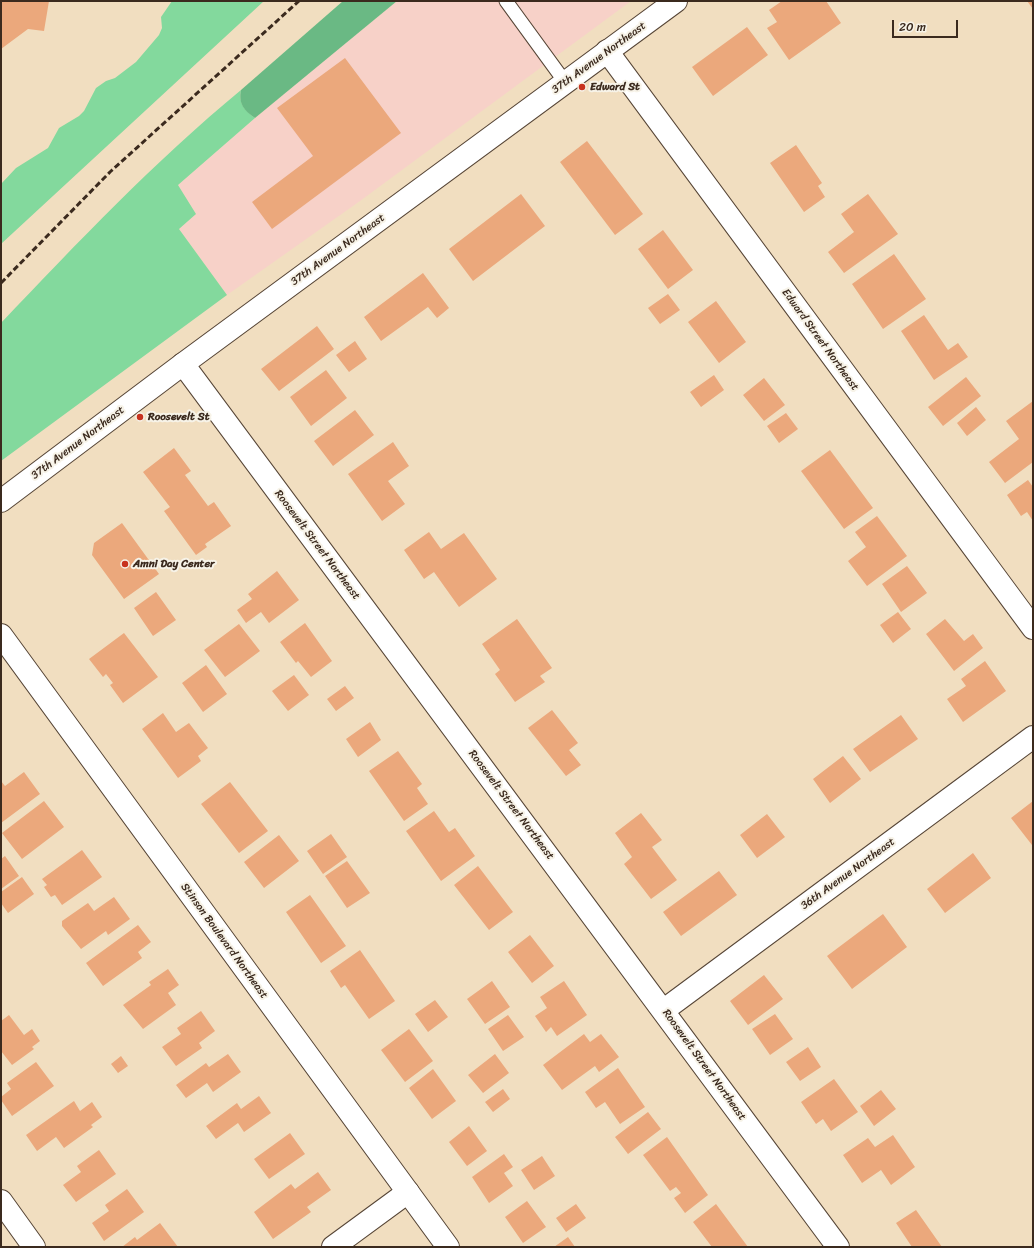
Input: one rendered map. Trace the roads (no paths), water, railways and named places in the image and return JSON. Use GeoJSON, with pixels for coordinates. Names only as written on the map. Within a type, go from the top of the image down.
{"type":"FeatureCollection","features":[{"type":"Feature","properties":{"kind":"street","name":"37th Avenue Northeast"},"geometry":{"type":"LineString","coordinates":[[1,501],[183,364],[676,1]]}},
{"type":"Feature","properties":{"kind":"street","name":"Edward Street Northeast"},"geometry":{"type":"LineString","coordinates":[[607,51],[1033,628]]}},
{"type":"Feature","properties":{"kind":"street","name":"Roosevelt Street Northeast"},"geometry":{"type":"LineString","coordinates":[[183,364],[664,1010],[838,1247]]}},
{"type":"Feature","properties":{"kind":"street","name":"Stinson Boulevard Northeast"},"geometry":{"type":"LineString","coordinates":[[1,635],[448,1247]]}},
{"type":"Feature","properties":{"kind":"street","name":"36th Avenue Northeast"},"geometry":{"type":"LineString","coordinates":[[664,1010],[1033,737]]}},
{"type":"Feature","properties":{"kind":"street"},"geometry":{"type":"LineString","coordinates":[[333,1247],[408,1192]]}},
{"type":"Feature","properties":{"kind":"street"},"geometry":{"type":"LineString","coordinates":[[1,1201],[34,1247]]}},
{"type":"Feature","properties":{"kind":"lane"},"geometry":{"type":"LineString","coordinates":[[506,1],[565,82]]}},
{"type":"Feature","properties":{"kind":"railway"},"geometry":{"type":"LineString","coordinates":[[1,283],[110,172],[299,1]]}},
{"type":"Feature","properties":{"kind":"place","name":"Edward St"},"geometry":{"type":"Point","coordinates":[582,87]}},
{"type":"Feature","properties":{"kind":"place","name":"Roosevelt St"},"geometry":{"type":"Point","coordinates":[140,417]}},
{"type":"Feature","properties":{"kind":"place","name":"Amni Day Center"},"geometry":{"type":"Point","coordinates":[125,564]}}]}
